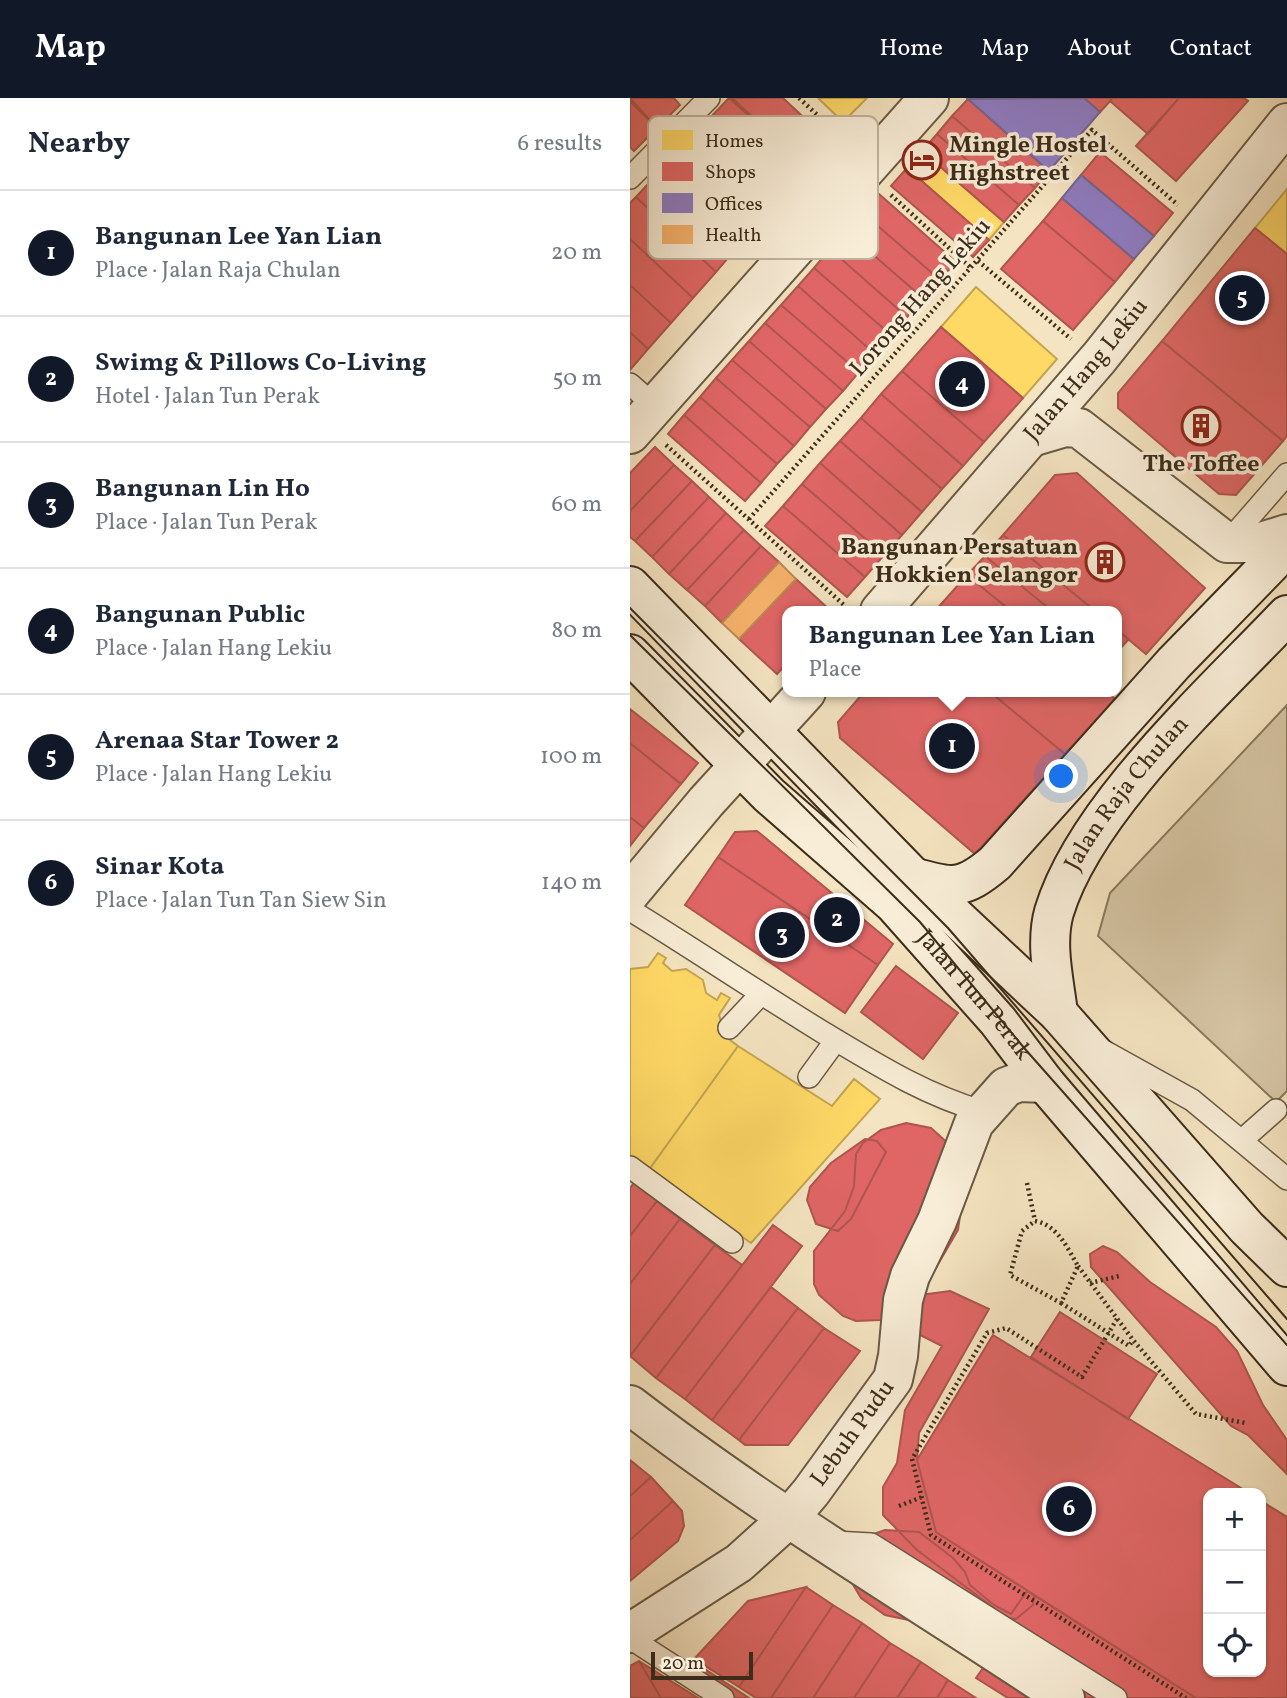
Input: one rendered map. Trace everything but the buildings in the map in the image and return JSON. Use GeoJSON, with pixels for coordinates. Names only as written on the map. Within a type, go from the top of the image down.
{"type":"FeatureCollection","features":[{"type":"Feature","properties":{"kind":"main road"},"geometry":{"type":"LineString","coordinates":[[878,156],[929,98]]}},
{"type":"Feature","properties":{"kind":"main road","name":"Jalan Hang Lekiu"},"geometry":{"type":"LineString","coordinates":[[866,606],[1031,438],[1228,201],[1287,123]]}},
{"type":"Feature","properties":{"kind":"main road"},"geometry":{"type":"LineString","coordinates":[[645,417],[786,259]]}},
{"type":"Feature","properties":{"kind":"main road"},"geometry":{"type":"LineString","coordinates":[[1031,438],[1065,427],[1079,428],[1227,543],[1258,543],[1287,534]]}},
{"type":"Feature","properties":{"kind":"main road","name":"Jalan Raja Chulan"},"geometry":{"type":"LineString","coordinates":[[913,877],[942,886],[956,887],[967,884],[995,863],[1174,663],[1287,547]]}},
{"type":"Feature","properties":{"kind":"main road","name":"Jalan Tun Perak"},"geometry":{"type":"LineString","coordinates":[[630,586],[913,877],[1058,1013],[1247,1228],[1287,1267]]}},
{"type":"Feature","properties":{"kind":"main road","name":"Jalan Raja Chulan"},"geometry":{"type":"LineString","coordinates":[[1058,1013],[1050,946],[1054,913],[1077,857],[1143,769],[1287,615]]}},
{"type":"Feature","properties":{"kind":"main road","name":"Jalan Tun Perak"},"geometry":{"type":"LineString","coordinates":[[630,654],[769,794],[894,904],[998,1021],[1045,1083],[1287,1366]]}},
{"type":"Feature","properties":{"kind":"main road"},"geometry":{"type":"LineString","coordinates":[[630,893],[739,765],[801,697]]}},
{"type":"Feature","properties":{"kind":"main road","name":"Lebuh Pudu"},"geometry":{"type":"LineString","coordinates":[[630,1636],[739,1563],[789,1518],[893,1379],[903,1300],[910,1276],[937,1221],[981,1111],[1006,1087],[1019,1082],[1045,1083]]}},
{"type":"Feature","properties":{"kind":"main road"},"geometry":{"type":"LineString","coordinates":[[630,1405],[685,1448],[1065,1698]]}},
{"type":"Feature","properties":{"kind":"lane"},"geometry":{"type":"LineString","coordinates":[[691,116],[709,98]]}},
{"type":"Feature","properties":{"kind":"lane"},"geometry":{"type":"LineString","coordinates":[[630,178],[648,160]]}},
{"type":"Feature","properties":{"kind":"lane"},"geometry":{"type":"LineString","coordinates":[[1227,543],[1287,474]]}},
{"type":"Feature","properties":{"kind":"lane"},"geometry":{"type":"LineString","coordinates":[[630,910],[836,1040],[940,1099],[981,1111]]}},
{"type":"Feature","properties":{"kind":"lane"},"geometry":{"type":"LineString","coordinates":[[729,1028],[761,994]]}},
{"type":"Feature","properties":{"kind":"lane"},"geometry":{"type":"LineString","coordinates":[[808,1077],[836,1040]]}},
{"type":"Feature","properties":{"kind":"lane"},"geometry":{"type":"LineString","coordinates":[[1084,1041],[1192,1100],[1287,1179]]}},
{"type":"Feature","properties":{"kind":"lane"},"geometry":{"type":"LineString","coordinates":[[1242,1140],[1276,1110]]}},
{"type":"Feature","properties":{"kind":"lane"},"geometry":{"type":"LineString","coordinates":[[630,1167],[732,1242]]}},
{"type":"Feature","properties":{"kind":"lane"},"geometry":{"type":"LineString","coordinates":[[826,1542],[871,1544],[1116,1698]]}},
{"type":"Feature","properties":{"kind":"lane"},"geometry":{"type":"LineString","coordinates":[[630,1636],[723,1698]]}},
{"type":"Feature","properties":{"kind":"path"},"geometry":{"type":"LineString","coordinates":[[799,98],[816,116]]}},
{"type":"Feature","properties":{"kind":"path","name":"Lorong Hang Lekiu"},"geometry":{"type":"LineString","coordinates":[[750,519],[1093,130],[1186,211]]}},
{"type":"Feature","properties":{"kind":"path"},"geometry":{"type":"LineString","coordinates":[[878,179],[971,268]]}},
{"type":"Feature","properties":{"kind":"path"},"geometry":{"type":"LineString","coordinates":[[978,261],[1077,345]]}},
{"type":"Feature","properties":{"kind":"path"},"geometry":{"type":"LineString","coordinates":[[645,417],[750,519],[859,606]]}},
{"type":"Feature","properties":{"kind":"path"},"geometry":{"type":"LineString","coordinates":[[1027,1183],[1035,1220]]}},
{"type":"Feature","properties":{"kind":"path"},"geometry":{"type":"LineString","coordinates":[[1035,1220],[1046,1223],[1058,1234],[1090,1283],[1133,1340],[1196,1414],[1246,1423]]}},
{"type":"Feature","properties":{"kind":"path"},"geometry":{"type":"LineString","coordinates":[[1035,1220],[1022,1231],[1010,1275],[1129,1346],[1133,1340]]}},
{"type":"Feature","properties":{"kind":"path"},"geometry":{"type":"LineString","coordinates":[[1061,1303],[1078,1266]]}},
{"type":"Feature","properties":{"kind":"path"},"geometry":{"type":"LineString","coordinates":[[1090,1283],[1119,1276]]}},
{"type":"Feature","properties":{"kind":"path"},"geometry":{"type":"LineString","coordinates":[[1117,1319],[1082,1377],[1006,1328],[987,1333],[912,1460],[931,1535],[1186,1698]]}},
{"type":"Feature","properties":{"kind":"path"},"geometry":{"type":"LineString","coordinates":[[900,1506],[922,1497]]}},
{"type":"Feature","properties":{"kind":"path"},"geometry":{"type":"LineString","coordinates":[[996,1589],[1002,1581]]}},
{"type":"Feature","properties":{"kind":"path"},"geometry":{"type":"LineString","coordinates":[[1137,1676],[1141,1670]]}},
{"type":"Feature","properties":{"kind":"shaded area"},"geometry":{"type":"Polygon","coordinates":[[[1287,705],[1287,1091],[1276,1102],[1098,936],[1110,893],[1287,705]]]}},
{"type":"Feature","properties":{"kind":"tram line"},"geometry":{"type":"LineString","coordinates":[[630,608],[948,928],[1287,1319]]}},
{"type":"Feature","properties":{"kind":"tram line"},"geometry":{"type":"LineString","coordinates":[[630,635],[920,922],[1025,1049],[1287,1345]]}},
{"type":"Feature","properties":{"kind":"place","name":"Mingle Hostel Highstreet"},"geometry":{"type":"Point","coordinates":[922,160]}},
{"type":"Feature","properties":{"kind":"place","name":"Arenaa Star Tower 2"},"geometry":{"type":"Point","coordinates":[1242,298]}},
{"type":"Feature","properties":{"kind":"place","name":"Bangunan Public"},"geometry":{"type":"Point","coordinates":[962,384]}},
{"type":"Feature","properties":{"kind":"place","name":"The Toffee"},"geometry":{"type":"Point","coordinates":[1201,426]}},
{"type":"Feature","properties":{"kind":"place","name":"Bangunan Persatuan Hokkien Selangor"},"geometry":{"type":"Point","coordinates":[1105,562]}},
{"type":"Feature","properties":{"kind":"place","name":"Bangunan Lee Yan Lian"},"geometry":{"type":"Point","coordinates":[952,746]}},
{"type":"Feature","properties":{"kind":"place","name":"Swimg & Pillows Co-Living"},"geometry":{"type":"Point","coordinates":[837,920]}},
{"type":"Feature","properties":{"kind":"place","name":"Bangunan Lin Ho"},"geometry":{"type":"Point","coordinates":[782,935]}},
{"type":"Feature","properties":{"kind":"place","name":"Sinar Kota"},"geometry":{"type":"Point","coordinates":[1069,1509]}}]}
